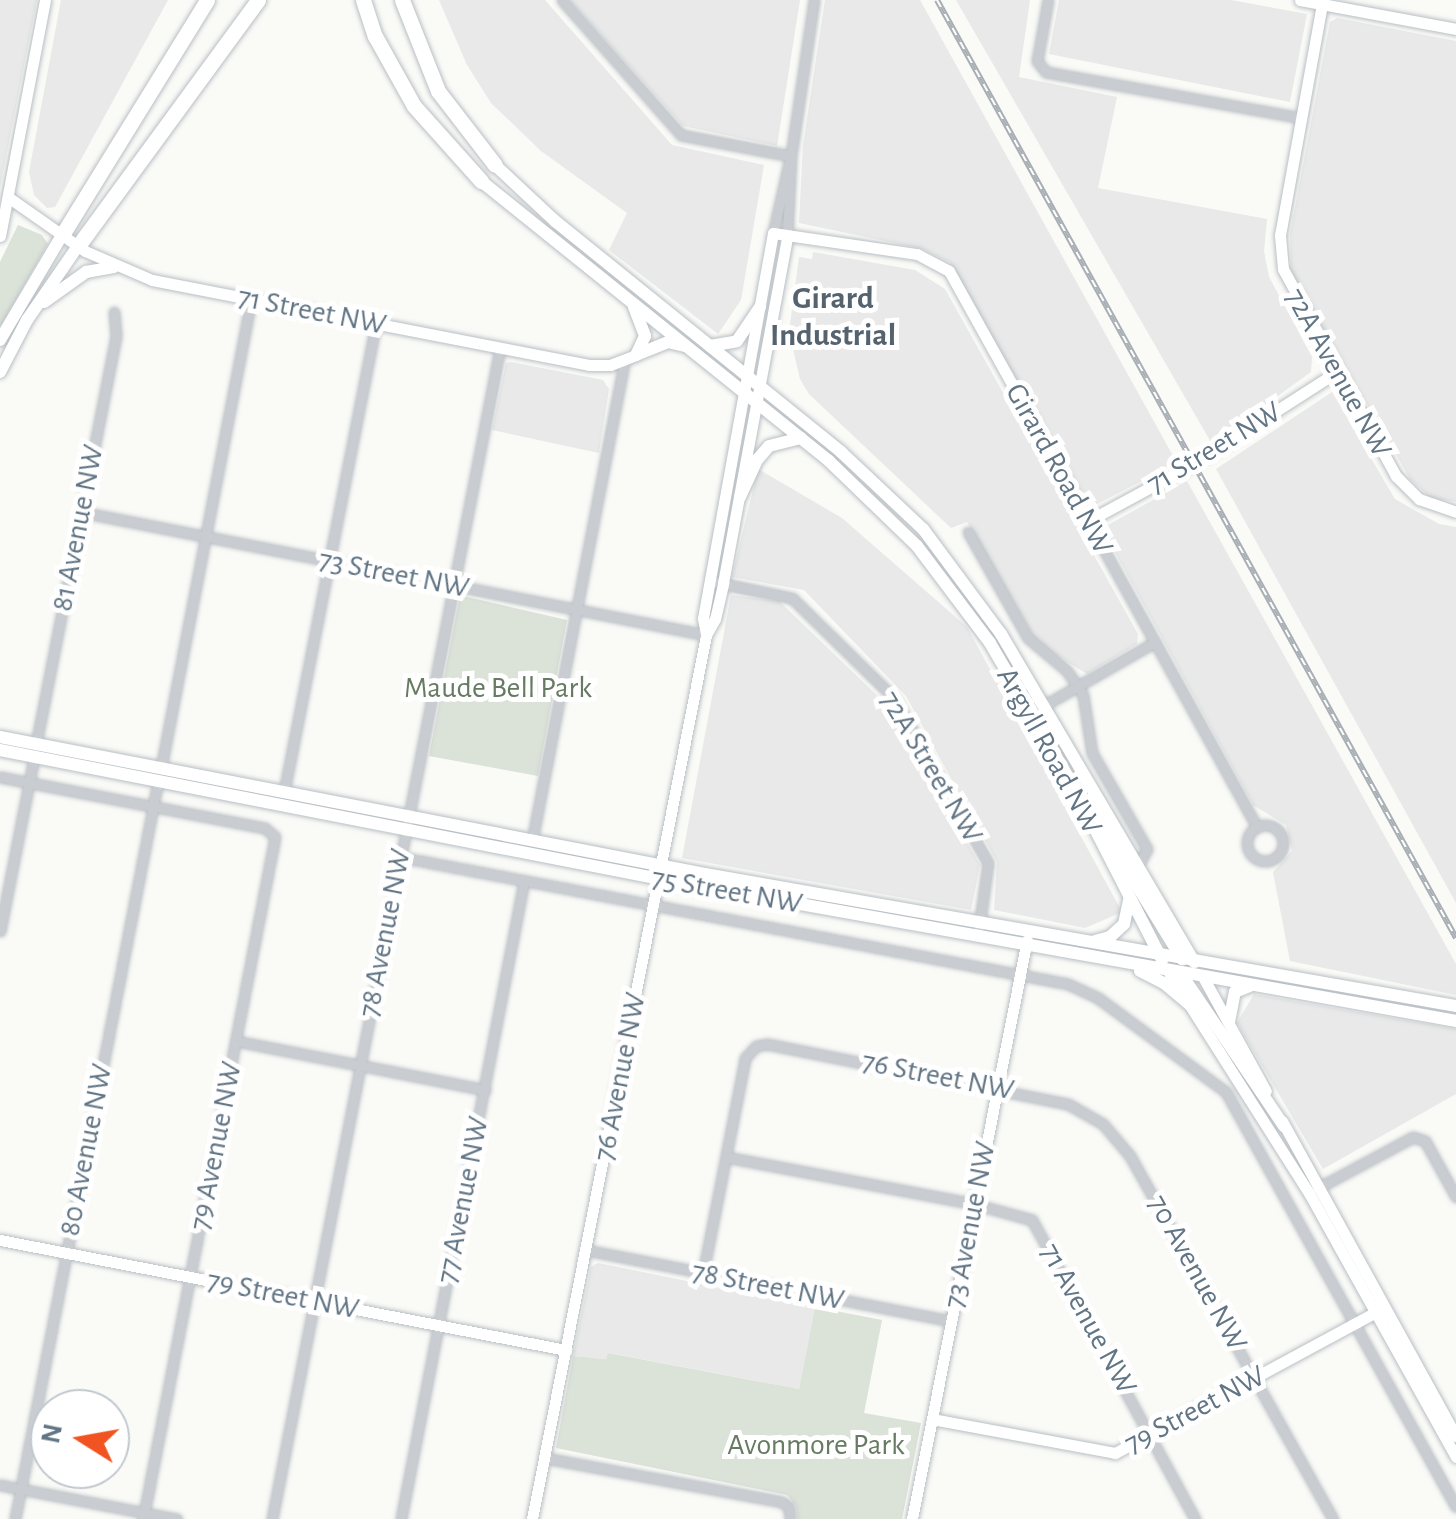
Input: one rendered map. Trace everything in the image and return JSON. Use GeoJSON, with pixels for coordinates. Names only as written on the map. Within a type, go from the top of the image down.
{"type":"FeatureCollection","features":[{"type":"Feature","properties":{"kind":"highway"},"geometry":{"type":"LineString","coordinates":[[62,236],[208,0]]}},
{"type":"Feature","properties":{"kind":"highway"},"geometry":{"type":"LineString","coordinates":[[78,246],[258,0]]}},
{"type":"Feature","properties":{"kind":"highway"},"geometry":{"type":"LineString","coordinates":[[363,0],[375,36],[414,106],[481,181]]}},
{"type":"Feature","properties":{"kind":"highway"},"geometry":{"type":"LineString","coordinates":[[402,0],[438,90],[495,165]]}},
{"type":"Feature","properties":{"kind":"main road","name":"Argyll Road NW"},"geometry":{"type":"LineString","coordinates":[[495,165],[556,220],[875,482],[923,529],[986,610],[1159,955],[1181,965]]}},
{"type":"Feature","properties":{"kind":"main road","name":"Argyll Road NW"},"geometry":{"type":"LineString","coordinates":[[481,181],[878,504],[939,571],[1038,710],[1138,866],[1181,965]]}},
{"type":"Feature","properties":{"kind":"main road"},"geometry":{"type":"LineString","coordinates":[[0,340],[62,236]]}},
{"type":"Feature","properties":{"kind":"main road"},"geometry":{"type":"LineString","coordinates":[[0,372],[34,310],[78,246]]}},
{"type":"Feature","properties":{"kind":"main road"},"geometry":{"type":"LineString","coordinates":[[34,310],[86,272],[114,267]]}},
{"type":"Feature","properties":{"kind":"main road"},"geometry":{"type":"LineString","coordinates":[[630,358],[645,336],[632,302]]}},
{"type":"Feature","properties":{"kind":"main road"},"geometry":{"type":"LineString","coordinates":[[710,346],[736,341],[760,307]]}},
{"type":"Feature","properties":{"kind":"main road"},"geometry":{"type":"LineString","coordinates":[[630,358],[668,342],[688,346]]}},
{"type":"Feature","properties":{"kind":"main road"},"geometry":{"type":"LineString","coordinates":[[740,497],[762,453],[776,442],[800,438]]}},
{"type":"Feature","properties":{"kind":"main road","name":"75 Street NW"},"geometry":{"type":"LineString","coordinates":[[0,736],[35,750]]}},
{"type":"Feature","properties":{"kind":"main road","name":"75 Street NW"},"geometry":{"type":"LineString","coordinates":[[0,750],[35,750],[661,872],[1027,938],[1124,963],[1181,965],[1456,1006]]}},
{"type":"Feature","properties":{"kind":"main road","name":"75 Street NW"},"geometry":{"type":"LineString","coordinates":[[160,774],[284,792],[406,823],[532,840],[661,872]]}},
{"type":"Feature","properties":{"kind":"main road"},"geometry":{"type":"LineString","coordinates":[[1072,784],[1284,1126]]}},
{"type":"Feature","properties":{"kind":"main road"},"geometry":{"type":"LineString","coordinates":[[1083,942],[1110,937],[1121,928],[1128,915],[1128,898]]}},
{"type":"Feature","properties":{"kind":"main road","name":"75 Street NW"},"geometry":{"type":"LineString","coordinates":[[1027,938],[1083,942],[1159,955]]}},
{"type":"Feature","properties":{"kind":"main road"},"geometry":{"type":"LineString","coordinates":[[1124,963],[1165,984],[1190,1006]]}},
{"type":"Feature","properties":{"kind":"main road","name":"75 Street NW"},"geometry":{"type":"LineString","coordinates":[[1181,965],[1204,977],[1456,1021]]}},
{"type":"Feature","properties":{"kind":"main road"},"geometry":{"type":"LineString","coordinates":[[1229,1022],[1235,992],[1255,986]]}},
{"type":"Feature","properties":{"kind":"street"},"geometry":{"type":"LineString","coordinates":[[0,236],[45,0]]}},
{"type":"Feature","properties":{"kind":"street"},"geometry":{"type":"LineString","coordinates":[[562,0],[681,134],[791,156]]}},
{"type":"Feature","properties":{"kind":"street","name":"76 Avenue NW"},"geometry":{"type":"LineString","coordinates":[[532,1519],[706,635],[715,619],[758,404],[786,237],[791,156],[814,0]]}},
{"type":"Feature","properties":{"kind":"street"},"geometry":{"type":"LineString","coordinates":[[1048,0],[1037,56],[1040,67],[1050,73],[1301,118]]}},
{"type":"Feature","properties":{"kind":"street"},"geometry":{"type":"LineString","coordinates":[[1300,0],[1456,29]]}},
{"type":"Feature","properties":{"kind":"street","name":"72A Avenue NW"},"geometry":{"type":"LineString","coordinates":[[1322,2],[1280,235],[1281,261],[1396,476],[1419,499],[1456,512]]}},
{"type":"Feature","properties":{"kind":"street","name":"76 Avenue NW"},"geometry":{"type":"LineString","coordinates":[[706,635],[702,618],[782,175],[791,156]]}},
{"type":"Feature","properties":{"kind":"street","name":"71 Street NW"},"geometry":{"type":"LineString","coordinates":[[8,197],[114,267],[152,280],[594,366],[630,358]]}},
{"type":"Feature","properties":{"kind":"street","name":"Girard Road NW"},"geometry":{"type":"LineString","coordinates":[[773,232],[917,254],[948,272],[1256,827]]}},
{"type":"Feature","properties":{"kind":"street","name":"80 Avenue NW"},"geometry":{"type":"LineString","coordinates":[[16,1519],[252,299]]}},
{"type":"Feature","properties":{"kind":"street","name":"81 Avenue NW"},"geometry":{"type":"LineString","coordinates":[[0,931],[116,335],[114,312]]}},
{"type":"Feature","properties":{"kind":"street"},"geometry":{"type":"LineString","coordinates":[[284,792],[376,324]]}},
{"type":"Feature","properties":{"kind":"street","name":"78 Avenue NW"},"geometry":{"type":"LineString","coordinates":[[272,1519],[500,348]]}},
{"type":"Feature","properties":{"kind":"street"},"geometry":{"type":"LineString","coordinates":[[532,840],[630,358]]}},
{"type":"Feature","properties":{"kind":"street","name":"71 Street NW"},"geometry":{"type":"LineString","coordinates":[[1088,521],[1195,462],[1337,372]]}},
{"type":"Feature","properties":{"kind":"street","name":"73 Street NW"},"geometry":{"type":"LineString","coordinates":[[81,512],[706,635]]}},
{"type":"Feature","properties":{"kind":"street","name":"Argyll Road NW"},"geometry":{"type":"LineString","coordinates":[[968,532],[1028,638],[1067,671],[1086,702],[1092,752],[1147,849],[1138,866]]}},
{"type":"Feature","properties":{"kind":"street","name":"72A Street NW"},"geometry":{"type":"LineString","coordinates":[[710,581],[786,595],[801,603],[894,698],[988,862],[979,929]]}},
{"type":"Feature","properties":{"kind":"street"},"geometry":{"type":"LineString","coordinates":[[1038,710],[1154,642]]}},
{"type":"Feature","properties":{"kind":"street"},"geometry":{"type":"LineString","coordinates":[[0,777],[153,807]]}},
{"type":"Feature","properties":{"kind":"street","name":"79 Avenue NW"},"geometry":{"type":"LineString","coordinates":[[144,1516],[275,840],[273,832],[153,807]]}},
{"type":"Feature","properties":{"kind":"street","name":"Girard Road NW"},"geometry":{"type":"LineString","coordinates":[[1256,827],[1274,827],[1282,835],[1284,847],[1273,860],[1256,859],[1248,849],[1248,836],[1256,827]]}},
{"type":"Feature","properties":{"kind":"street","name":"75 Street NW"},"geometry":{"type":"LineString","coordinates":[[400,856],[1072,985],[1093,994],[1229,1096],[1354,1324]]}},
{"type":"Feature","properties":{"kind":"street","name":"77 Avenue NW"},"geometry":{"type":"LineString","coordinates":[[401,1519],[524,881]]}},
{"type":"Feature","properties":{"kind":"street","name":"73 Avenue NW"},"geometry":{"type":"LineString","coordinates":[[912,1519],[1027,938]]}},
{"type":"Feature","properties":{"kind":"street","name":"Argyll Road NW"},"geometry":{"type":"LineString","coordinates":[[1181,965],[1190,1006],[1313,1190],[1456,1436]]}},
{"type":"Feature","properties":{"kind":"street","name":"Argyll Road NW"},"geometry":{"type":"LineString","coordinates":[[1204,977],[1284,1126],[1313,1190]]}},
{"type":"Feature","properties":{"kind":"street"},"geometry":{"type":"LineString","coordinates":[[236,1042],[484,1090]]}},
{"type":"Feature","properties":{"kind":"street","name":"76 Street NW"},"geometry":{"type":"LineString","coordinates":[[726,1157],[745,1058],[752,1048],[767,1044],[1068,1104],[1114,1134]]}},
{"type":"Feature","properties":{"kind":"street","name":"70 Avenue NW"},"geometry":{"type":"LineString","coordinates":[[1114,1134],[1334,1519]]}},
{"type":"Feature","properties":{"kind":"street"},"geometry":{"type":"LineString","coordinates":[[1313,1190],[1414,1137],[1425,1141],[1456,1197]]}},
{"type":"Feature","properties":{"kind":"street"},"geometry":{"type":"LineString","coordinates":[[703,1274],[726,1157],[974,1204]]}},
{"type":"Feature","properties":{"kind":"street","name":"71 Avenue NW"},"geometry":{"type":"LineString","coordinates":[[974,1204],[1023,1215],[1036,1225],[1195,1519]]}},
{"type":"Feature","properties":{"kind":"street","name":"79 Street NW"},"geometry":{"type":"LineString","coordinates":[[0,1240],[566,1350]]}},
{"type":"Feature","properties":{"kind":"street","name":"78 Street NW"},"geometry":{"type":"LineString","coordinates":[[586,1250],[951,1321]]}},
{"type":"Feature","properties":{"kind":"street","name":"Argyll Road NW"},"geometry":{"type":"LineString","coordinates":[[1380,1309],[1456,1457]]}},
{"type":"Feature","properties":{"kind":"street","name":"79 Street NW"},"geometry":{"type":"LineString","coordinates":[[932,1419],[1115,1453],[1380,1309]]}},
{"type":"Feature","properties":{"kind":"street"},"geometry":{"type":"LineString","coordinates":[[1354,1324],[1456,1506]]}},
{"type":"Feature","properties":{"kind":"street"},"geometry":{"type":"LineString","coordinates":[[545,1458],[782,1502],[789,1507],[790,1519]]}},
{"type":"Feature","properties":{"kind":"street"},"geometry":{"type":"LineString","coordinates":[[0,1485],[144,1516],[176,1519]]}},
{"type":"Feature","properties":{"kind":"shaded area"},"geometry":{"type":"Polygon","coordinates":[[[0,0],[37,0],[0,188],[0,0]]]}},
{"type":"Feature","properties":{"kind":"shaded area"},"geometry":{"type":"Polygon","coordinates":[[[61,0],[168,0],[55,207],[47,208],[34,195],[29,172],[61,0]]]}},
{"type":"Feature","properties":{"kind":"shaded area"},"geometry":{"type":"Polygon","coordinates":[[[439,0],[545,0],[672,145],[764,165],[741,300],[718,334],[609,250],[627,213],[541,151],[491,103],[467,65],[439,0]]]}},
{"type":"Feature","properties":{"kind":"shaded area"},"geometry":{"type":"Polygon","coordinates":[[[570,0],[800,0],[777,146],[683,126],[570,0]]]}},
{"type":"Feature","properties":{"kind":"shaded area"},"geometry":{"type":"Polygon","coordinates":[[[825,0],[920,0],[1177,463],[1097,504],[1088,503],[950,263],[923,249],[799,223],[803,145],[825,0]]]}},
{"type":"Feature","properties":{"kind":"shaded area"},"geometry":{"type":"Polygon","coordinates":[[[956,0],[1030,0],[1019,77],[1117,97],[1098,188],[1267,219],[1264,251],[1269,277],[1312,357],[1311,372],[1212,444],[956,0]]]}},
{"type":"Feature","properties":{"kind":"shaded area"},"geometry":{"type":"Polygon","coordinates":[[[1059,0],[1231,0],[1307,14],[1290,102],[1049,54],[1059,0]]]}},
{"type":"Feature","properties":{"kind":"shaded area"},"geometry":{"type":"Polygon","coordinates":[[[1337,18],[1456,41],[1456,502],[1431,498],[1410,479],[1291,271],[1290,234],[1330,22],[1337,18]]]}},
{"type":"Feature","properties":{"kind":"shaded area"},"geometry":{"type":"Polygon","coordinates":[[[813,252],[915,270],[945,289],[1138,634],[1137,644],[1087,674],[1037,643],[967,522],[951,528],[809,394],[800,379],[789,332],[799,257],[812,259],[813,252]]]}},
{"type":"Feature","properties":{"kind":"shaded area"},"geometry":{"type":"Polygon","coordinates":[[[506,363],[603,380],[609,389],[599,453],[492,430],[506,363]]]}},
{"type":"Feature","properties":{"kind":"shaded area"},"geometry":{"type":"Polygon","coordinates":[[[1332,392],[1395,499],[1439,524],[1456,527],[1456,903],[1216,469],[1332,392]]]}},
{"type":"Feature","properties":{"kind":"shaded area"},"geometry":{"type":"Polygon","coordinates":[[[758,469],[842,518],[967,627],[1122,912],[1085,928],[994,910],[997,862],[906,696],[804,590],[732,577],[758,469]]]}},
{"type":"Feature","properties":{"kind":"shaded area"},"geometry":{"type":"Polygon","coordinates":[[[1187,481],[1456,964],[1456,995],[1290,961],[1273,872],[1292,851],[1286,825],[1253,805],[1105,534],[1108,525],[1187,481]]]}},
{"type":"Feature","properties":{"kind":"shaded area"},"geometry":{"type":"Polygon","coordinates":[[[731,595],[779,601],[888,706],[980,865],[971,910],[682,858],[731,595]]]}},
{"type":"Feature","properties":{"kind":"shaded area"},"geometry":{"type":"Polygon","coordinates":[[[1254,994],[1456,1029],[1456,1094],[1323,1169],[1237,1023],[1254,994]]]}},
{"type":"Feature","properties":{"kind":"shaded area"},"geometry":{"type":"Polygon","coordinates":[[[598,1263],[815,1307],[799,1389],[609,1353],[607,1359],[573,1356],[591,1267],[598,1263]]]}},
{"type":"Feature","properties":{"kind":"green space"},"geometry":{"type":"Polygon","coordinates":[[[18,225],[42,235],[48,244],[0,327],[0,262],[18,225]]]}},
{"type":"Feature","properties":{"kind":"green space","name":"Maude Bell Park"},"geometry":{"type":"Polygon","coordinates":[[[463,596],[567,620],[538,776],[429,756],[459,600],[463,596]]]}},
{"type":"Feature","properties":{"kind":"green space","name":"Avonmore Park"},"geometry":{"type":"Polygon","coordinates":[[[815,1307],[882,1320],[864,1413],[921,1423],[902,1519],[797,1519],[796,1506],[787,1495],[556,1448],[573,1356],[606,1359],[608,1353],[799,1389],[815,1307]]]}},
{"type":"Feature","properties":{"kind":"railway"},"geometry":{"type":"LineString","coordinates":[[937,0],[1456,938]]}},
{"type":"Feature","properties":{"kind":"district","name":"Girard Industrial"},"geometry":{"type":"Point","coordinates":[833,318]}}]}
